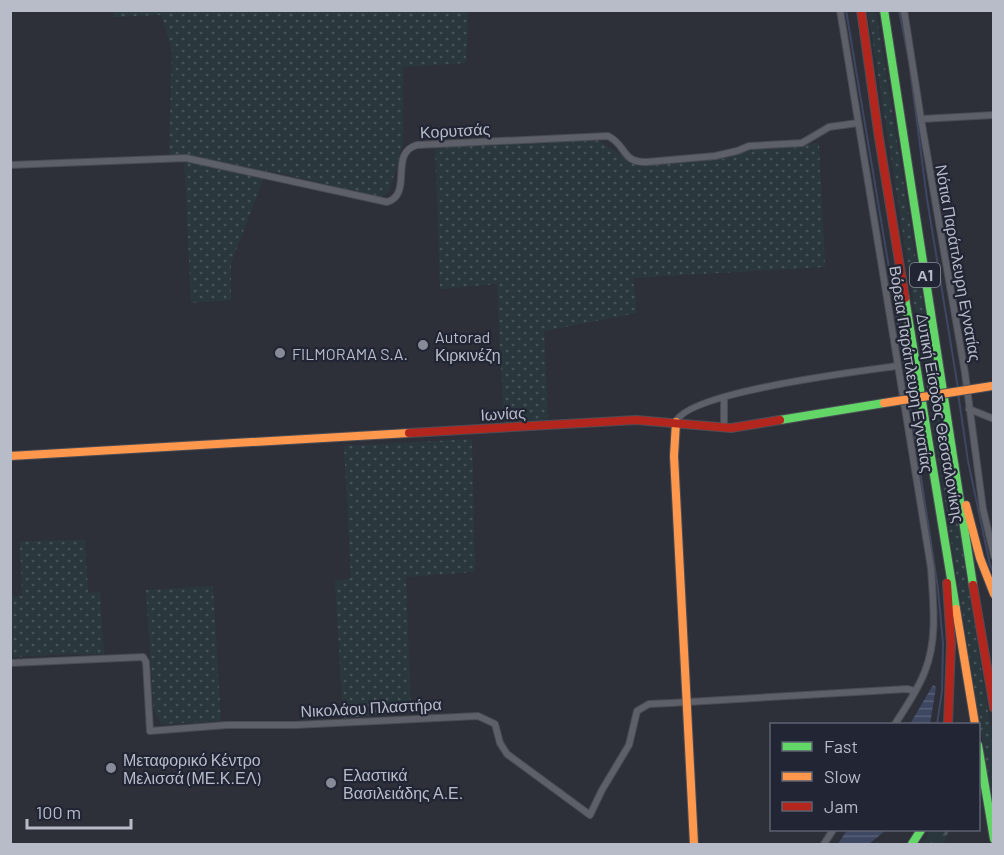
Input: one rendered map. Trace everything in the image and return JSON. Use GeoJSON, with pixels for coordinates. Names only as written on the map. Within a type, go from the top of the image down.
{"type":"FeatureCollection","features":[{"type":"Feature","properties":{"kind":"main road","name":"Δυτική Είσοδος Θεσσαλονίκης"},"geometry":{"type":"LineString","coordinates":[[861,10],[879,138],[975,723]]}},
{"type":"Feature","properties":{"kind":"main road","name":"Δυτική Είσοδος Θεσσαλονίκης"},"geometry":{"type":"LineString","coordinates":[[884,10],[993,708]]}},
{"type":"Feature","properties":{"kind":"main road","name":"Ιωνίας"},"geometry":{"type":"LineString","coordinates":[[10,456],[636,420],[724,428],[993,386]]}},
{"type":"Feature","properties":{"kind":"main road"},"geometry":{"type":"LineString","coordinates":[[676,422],[674,456],[694,844]]}},
{"type":"Feature","properties":{"kind":"main road"},"geometry":{"type":"LineString","coordinates":[[956,482],[993,594]]}},
{"type":"Feature","properties":{"kind":"main road"},"geometry":{"type":"LineString","coordinates":[[945,532],[945,570],[951,644],[948,723]]}},
{"type":"Feature","properties":{"kind":"main road"},"geometry":{"type":"LineString","coordinates":[[980,757],[993,839]]}},
{"type":"Feature","properties":{"kind":"main road"},"geometry":{"type":"LineString","coordinates":[[906,844],[920,832]]}},
{"type":"Feature","properties":{"kind":"main road"},"geometry":{"type":"LineString","coordinates":[[912,844],[920,832]]}},
{"type":"Feature","properties":{"kind":"street","name":"Βόρεια Παράπλευρη Εγνατίας"},"geometry":{"type":"LineString","coordinates":[[840,10],[930,568],[934,627],[929,659],[915,691],[896,723]]}},
{"type":"Feature","properties":{"kind":"street","name":"Νότια Παράπλευρη Εγνατίας"},"geometry":{"type":"LineString","coordinates":[[904,10],[964,373],[983,509],[993,556]]}},
{"type":"Feature","properties":{"kind":"street"},"geometry":{"type":"LineString","coordinates":[[921,119],[993,115]]}},
{"type":"Feature","properties":{"kind":"street","name":"Κορυτσάς"},"geometry":{"type":"LineString","coordinates":[[10,165],[186,158],[387,202],[396,197],[400,189],[403,156],[410,148],[417,146],[609,136],[614,139],[629,159],[637,163],[715,156],[749,146],[801,144],[829,127],[858,123]]}},
{"type":"Feature","properties":{"kind":"street"},"geometry":{"type":"LineString","coordinates":[[676,422],[687,410],[724,397],[788,383],[897,366]]}},
{"type":"Feature","properties":{"kind":"street"},"geometry":{"type":"LineString","coordinates":[[724,397],[724,428]]}},
{"type":"Feature","properties":{"kind":"street"},"geometry":{"type":"LineString","coordinates":[[969,409],[993,419]]}},
{"type":"Feature","properties":{"kind":"street","name":"Νικολάου Πλαστήρα"},"geometry":{"type":"LineString","coordinates":[[10,663],[143,657],[146,662],[150,731],[227,725],[295,725],[478,716],[489,720],[497,727],[500,743],[507,754],[590,815],[629,745],[637,711],[649,704],[687,702]]}},
{"type":"Feature","properties":{"kind":"street"},"geometry":{"type":"LineString","coordinates":[[687,702],[907,689],[915,691]]}},
{"type":"Feature","properties":{"kind":"street"},"geometry":{"type":"LineString","coordinates":[[824,844],[832,831]]}},
{"type":"Feature","properties":{"kind":"green space"},"geometry":{"type":"Polygon","coordinates":[[[113,11],[468,11],[466,63],[403,67],[403,144],[389,192],[380,197],[267,170],[231,263],[231,300],[191,303],[184,155],[169,155],[172,51],[161,15],[114,17],[113,11]]]}},
{"type":"Feature","properties":{"kind":"green space"},"geometry":{"type":"Polygon","coordinates":[[[868,11],[876,11],[993,742],[993,807],[868,11]]]}},
{"type":"Feature","properties":{"kind":"green space"},"geometry":{"type":"Polygon","coordinates":[[[597,140],[639,166],[729,158],[751,149],[819,143],[825,267],[633,278],[637,313],[544,331],[548,421],[504,424],[497,284],[440,289],[435,147],[597,140]]]}},
{"type":"Feature","properties":{"kind":"green space"},"geometry":{"type":"Polygon","coordinates":[[[472,439],[475,572],[406,577],[411,713],[343,718],[335,581],[351,578],[344,446],[472,439]]]}},
{"type":"Feature","properties":{"kind":"green space"},"geometry":{"type":"Polygon","coordinates":[[[85,540],[88,593],[100,592],[104,655],[11,657],[11,597],[22,596],[20,541],[85,540]]]}},
{"type":"Feature","properties":{"kind":"green space"},"geometry":{"type":"Polygon","coordinates":[[[213,586],[221,721],[162,724],[154,711],[146,590],[213,586]]]}},
{"type":"Feature","properties":{"kind":"green space"},"geometry":{"type":"Polygon","coordinates":[[[930,831],[949,831],[944,844],[922,844],[930,831]]]}},
{"type":"Feature","properties":{"kind":"water"},"geometry":{"type":"Polygon","coordinates":[[[933,685],[936,687],[930,723],[911,723],[933,685]]]}},
{"type":"Feature","properties":{"kind":"water"},"geometry":{"type":"Polygon","coordinates":[[[846,831],[885,831],[869,844],[838,844],[846,831]]]}},
{"type":"Feature","properties":{"kind":"waterway"},"geometry":{"type":"LineString","coordinates":[[846,10],[892,286],[938,589],[943,644],[942,691],[937,723]]}},
{"type":"Feature","properties":{"kind":"waterway"},"geometry":{"type":"LineString","coordinates":[[899,10],[909,61],[927,199],[958,388]]}},
{"type":"Feature","properties":{"kind":"waterway"},"geometry":{"type":"LineString","coordinates":[[958,393],[968,461],[990,565],[994,573]]}},
{"type":"Feature","properties":{"kind":"traffic: fast"},"geometry":{"type":"LineString","coordinates":[[884,10],[973,585]]}},
{"type":"Feature","properties":{"kind":"traffic: fast"},"geometry":{"type":"LineString","coordinates":[[905,298],[956,609]]}},
{"type":"Feature","properties":{"kind":"traffic: fast"},"geometry":{"type":"LineString","coordinates":[[780,420],[884,403]]}},
{"type":"Feature","properties":{"kind":"traffic: fast"},"geometry":{"type":"LineString","coordinates":[[980,757],[994,839]]}},
{"type":"Feature","properties":{"kind":"traffic: fast"},"geometry":{"type":"LineString","coordinates":[[912,844],[920,831]]}},
{"type":"Feature","properties":{"kind":"traffic: slow"},"geometry":{"type":"LineString","coordinates":[[884,403],[992,386]]}},
{"type":"Feature","properties":{"kind":"traffic: slow"},"geometry":{"type":"LineString","coordinates":[[676,422],[674,456],[694,844]]}},
{"type":"Feature","properties":{"kind":"traffic: slow"},"geometry":{"type":"LineString","coordinates":[[10,456],[409,433]]}},
{"type":"Feature","properties":{"kind":"traffic: slow"},"geometry":{"type":"LineString","coordinates":[[966,505],[980,558],[994,594]]}},
{"type":"Feature","properties":{"kind":"traffic: slow"},"geometry":{"type":"LineString","coordinates":[[956,609],[975,723]]}},
{"type":"Feature","properties":{"kind":"traffic: jam"},"geometry":{"type":"LineString","coordinates":[[861,10],[905,298]]}},
{"type":"Feature","properties":{"kind":"traffic: jam"},"geometry":{"type":"LineString","coordinates":[[409,433],[636,420],[731,428],[780,420]]}},
{"type":"Feature","properties":{"kind":"traffic: jam"},"geometry":{"type":"LineString","coordinates":[[947,583],[951,644],[948,723]]}},
{"type":"Feature","properties":{"kind":"traffic: jam"},"geometry":{"type":"LineString","coordinates":[[973,585],[994,708]]}},
{"type":"Feature","properties":{"kind":"place","name":"Autorad Κιρκινέζη"},"geometry":{"type":"Point","coordinates":[423,345]}},
{"type":"Feature","properties":{"kind":"place","name":"FILMORAMA S.A."},"geometry":{"type":"Point","coordinates":[280,353]}},
{"type":"Feature","properties":{"kind":"place","name":"Μεταφορικό Κέντρο Μελισσά (ΜΕ.Κ.ΕΛ)"},"geometry":{"type":"Point","coordinates":[111,768]}},
{"type":"Feature","properties":{"kind":"place","name":"Ελαστικά Βασιλειάδης Α.Ε."},"geometry":{"type":"Point","coordinates":[331,783]}}]}
